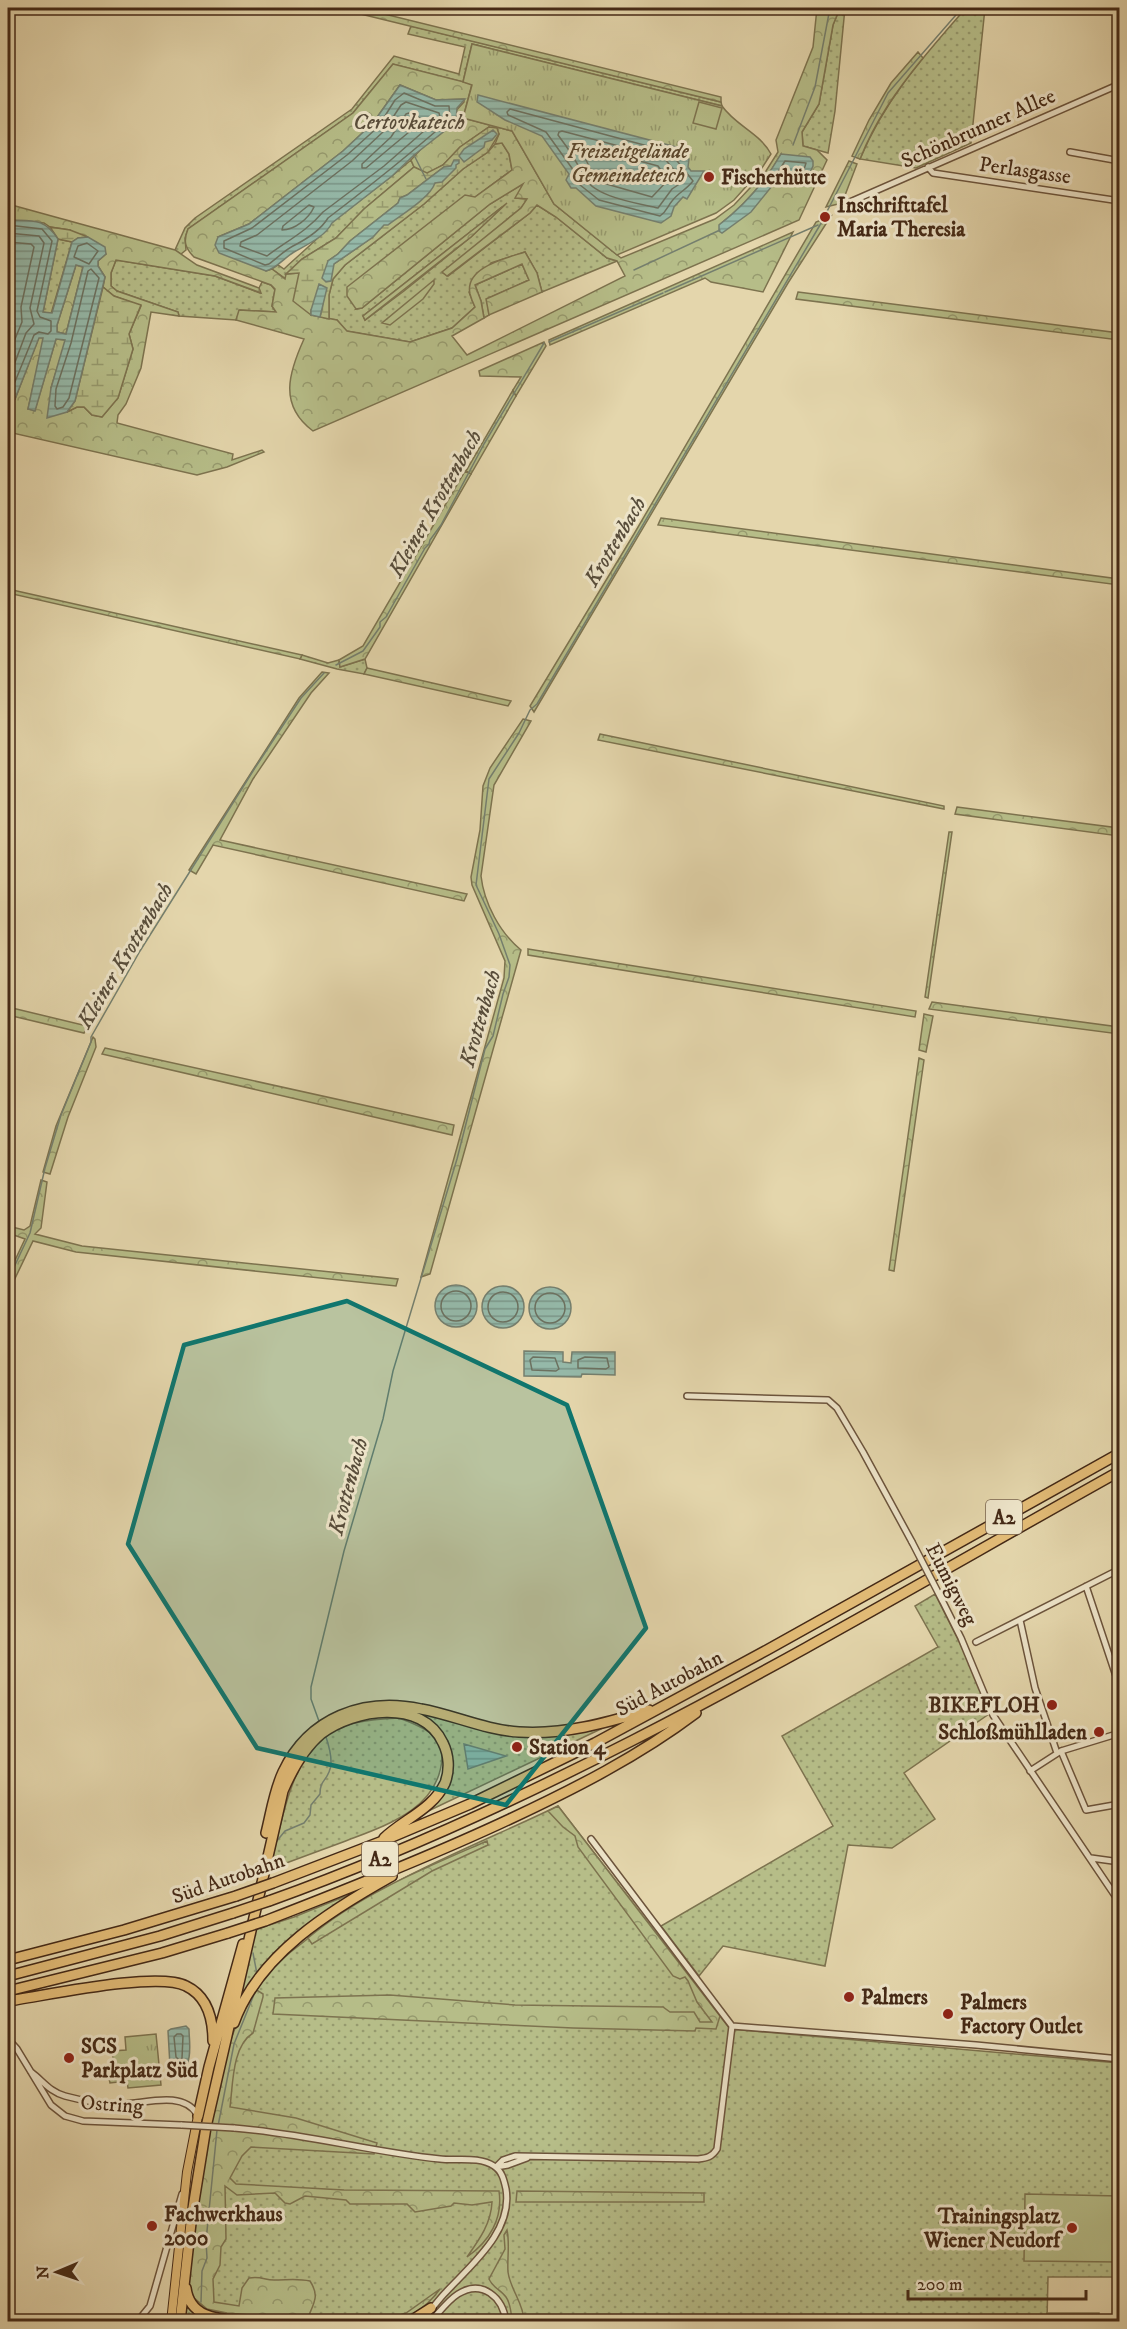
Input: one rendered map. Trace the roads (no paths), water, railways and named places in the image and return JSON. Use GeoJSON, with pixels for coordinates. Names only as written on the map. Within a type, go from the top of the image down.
{"type":"FeatureCollection","features":[{"type":"Feature","properties":{"kind":"highway","name":"Süd Autobahn"},"geometry":{"type":"LineString","coordinates":[[8,1960],[124,1930],[237,1896],[380,1842],[470,1804],[595,1743],[666,1705],[1119,1452]]}},
{"type":"Feature","properties":{"kind":"highway","name":"Süd Autobahn"},"geometry":{"type":"LineString","coordinates":[[8,1976],[160,1936],[269,1901],[343,1875],[489,1812],[714,1700],[1119,1471]]}},
{"type":"Feature","properties":{"kind":"highway"},"geometry":{"type":"LineString","coordinates":[[8,1992],[162,1953],[228,1933],[412,1864],[587,1782],[676,1728],[714,1700]]}},
{"type":"Feature","properties":{"kind":"highway"},"geometry":{"type":"LineString","coordinates":[[198,2116],[245,1935],[276,1790],[284,1770],[301,1743],[312,1738],[350,1711],[366,1707],[405,1706],[492,1729],[540,1733],[588,1727],[666,1705]]}},
{"type":"Feature","properties":{"kind":"highway"},"geometry":{"type":"LineString","coordinates":[[327,1726],[368,1714],[403,1713],[432,1726],[447,1750],[449,1766],[445,1783],[435,1798],[410,1819],[397,1826],[380,1842]]}},
{"type":"Feature","properties":{"kind":"highway"},"geometry":{"type":"LineString","coordinates":[[180,2322],[186,2263],[206,2127],[221,2059],[283,1791],[312,1738]]}},
{"type":"Feature","properties":{"kind":"highway"},"geometry":{"type":"LineString","coordinates":[[221,2059],[236,2015],[264,1971],[328,1915],[412,1864]]}},
{"type":"Feature","properties":{"kind":"highway"},"geometry":{"type":"LineString","coordinates":[[8,2001],[154,1980],[170,1981],[186,1986],[198,1995],[207,2007],[213,2023],[209,2067]]}},
{"type":"Feature","properties":{"kind":"highway"},"geometry":{"type":"LineString","coordinates":[[186,2263],[187,2295],[192,2306],[208,2317],[248,2322]]}},
{"type":"Feature","properties":{"kind":"highway"},"geometry":{"type":"LineString","coordinates":[[409,2322],[431,2308]]}},
{"type":"Feature","properties":{"kind":"main road"},"geometry":{"type":"LineString","coordinates":[[171,2322],[188,2172],[198,2116]]}},
{"type":"Feature","properties":{"kind":"street","name":"Schönbrunner Allee"},"geometry":{"type":"LineString","coordinates":[[850,202],[1119,84]]}},
{"type":"Feature","properties":{"kind":"street"},"geometry":{"type":"LineString","coordinates":[[1070,152],[1119,161]]}},
{"type":"Feature","properties":{"kind":"street","name":"Perlasgasse"},"geometry":{"type":"LineString","coordinates":[[928,167],[933,173],[1119,201]]}},
{"type":"Feature","properties":{"kind":"street","name":"Eumigweg"},"geometry":{"type":"LineString","coordinates":[[687,1396],[828,1400],[837,1408],[942,1600],[961,1638],[993,1715],[1119,1903]]}},
{"type":"Feature","properties":{"kind":"street"},"geometry":{"type":"LineString","coordinates":[[976,1642],[1119,1569]]}},
{"type":"Feature","properties":{"kind":"street"},"geometry":{"type":"LineString","coordinates":[[1086,1586],[1119,1688]]}},
{"type":"Feature","properties":{"kind":"street"},"geometry":{"type":"LineString","coordinates":[[1020,1620],[1035,1688],[1059,1752],[1086,1810],[1119,1804]]}},
{"type":"Feature","properties":{"kind":"street"},"geometry":{"type":"LineString","coordinates":[[1030,1772],[1059,1752],[1119,1733]]}},
{"type":"Feature","properties":{"kind":"street"},"geometry":{"type":"LineString","coordinates":[[419,2322],[490,2243],[500,2227],[507,2195],[502,2174],[496,2167],[503,2160],[515,2156],[698,2159],[713,2155],[718,2142],[732,2026],[591,1839]]}},
{"type":"Feature","properties":{"kind":"street"},"geometry":{"type":"LineString","coordinates":[[1091,1858],[1119,1862]]}},
{"type":"Feature","properties":{"kind":"street"},"geometry":{"type":"LineString","coordinates":[[732,2026],[1119,2059]]}},
{"type":"Feature","properties":{"kind":"street","name":"Ostring"},"geometry":{"type":"LineString","coordinates":[[8,2038],[51,2106],[65,2116],[82,2121],[234,2128],[319,2139],[443,2160],[476,2160],[496,2167]]}},
{"type":"Feature","properties":{"kind":"street"},"geometry":{"type":"LineString","coordinates":[[30,2071],[50,2089],[64,2096],[110,2104],[175,2101],[190,2105],[198,2116]]}},
{"type":"Feature","properties":{"kind":"street"},"geometry":{"type":"LineString","coordinates":[[137,2322],[145,2313],[153,2297],[188,2172]]}},
{"type":"Feature","properties":{"kind":"street"},"geometry":{"type":"LineString","coordinates":[[430,2322],[457,2295],[466,2290],[477,2289],[487,2291],[498,2299],[506,2322]]}},
{"type":"Feature","properties":{"kind":"water","name":"Certovkateich"},"geometry":{"type":"Polygon","coordinates":[[[400,85],[436,100],[465,99],[457,108],[456,122],[332,223],[320,236],[290,254],[274,268],[266,271],[219,253],[215,245],[218,237],[249,224],[343,151],[373,123],[400,85]]]}},
{"type":"Feature","properties":{"kind":"water"},"geometry":{"type":"Polygon","coordinates":[[[478,95],[676,147],[681,159],[689,159],[688,167],[691,171],[704,171],[687,199],[683,197],[674,207],[671,216],[661,223],[596,206],[576,188],[571,188],[566,180],[569,174],[542,136],[505,120],[477,102],[478,95]]]}},
{"type":"Feature","properties":{"kind":"water"},"geometry":{"type":"Polygon","coordinates":[[[493,130],[497,134],[492,140],[485,142],[484,147],[464,162],[459,156],[464,149],[493,130]]]}},
{"type":"Feature","properties":{"kind":"water"},"geometry":{"type":"Polygon","coordinates":[[[781,154],[810,157],[813,161],[804,186],[772,186],[751,212],[722,233],[719,231],[719,225],[753,193],[781,154]]]}},
{"type":"Feature","properties":{"kind":"water"},"geometry":{"type":"Polygon","coordinates":[[[454,160],[459,160],[459,163],[442,182],[435,183],[432,189],[414,206],[388,225],[384,225],[373,237],[334,264],[331,281],[326,282],[322,278],[328,261],[350,241],[398,203],[400,198],[444,167],[451,166],[454,160]]]}},
{"type":"Feature","properties":{"kind":"water"},"geometry":{"type":"Polygon","coordinates":[[[8,220],[37,222],[48,227],[58,239],[43,312],[52,313],[72,242],[78,238],[88,237],[105,247],[106,254],[98,261],[98,266],[105,277],[75,401],[67,412],[47,418],[51,388],[65,340],[56,339],[35,411],[28,409],[43,338],[39,338],[15,399],[8,407],[8,220]],[[76,265],[57,325],[57,332],[66,334],[83,267],[76,265]]]}},
{"type":"Feature","properties":{"kind":"water"},"geometry":{"type":"Polygon","coordinates":[[[319,284],[327,288],[320,317],[311,315],[319,284]]]}},
{"type":"Feature","properties":{"kind":"water"},"geometry":{"type":"Polygon","coordinates":[[[456,1285],[471,1291],[477,1306],[471,1321],[456,1327],[441,1321],[435,1306],[441,1291],[456,1285]]]}},
{"type":"Feature","properties":{"kind":"water"},"geometry":{"type":"Polygon","coordinates":[[[503,1286],[518,1292],[524,1307],[518,1322],[503,1328],[488,1322],[482,1307],[488,1292],[503,1286]]]}},
{"type":"Feature","properties":{"kind":"water"},"geometry":{"type":"Polygon","coordinates":[[[550,1287],[565,1293],[571,1308],[565,1323],[550,1329],[535,1323],[529,1308],[535,1293],[550,1287]]]}},
{"type":"Feature","properties":{"kind":"water"},"geometry":{"type":"Polygon","coordinates":[[[524,1351],[563,1352],[563,1362],[571,1363],[572,1352],[615,1352],[615,1375],[524,1376],[524,1351]]]}},
{"type":"Feature","properties":{"kind":"water"},"geometry":{"type":"Polygon","coordinates":[[[464,1744],[506,1756],[468,1769],[464,1744]]]}},
{"type":"Feature","properties":{"kind":"water"},"geometry":{"type":"Polygon","coordinates":[[[186,2026],[189,2029],[189,2060],[184,2066],[173,2069],[170,2066],[168,2031],[186,2026]]]}},
{"type":"Feature","properties":{"kind":"waterway"},"geometry":{"type":"LineString","coordinates":[[793,145],[815,87],[830,8]]}},
{"type":"Feature","properties":{"kind":"waterway","name":"Krottenbach"},"geometry":{"type":"LineString","coordinates":[[320,1724],[311,1699],[311,1687],[344,1551],[383,1419],[393,1371],[457,1159],[485,1049],[493,1036],[509,977],[510,965],[499,934],[476,885],[489,779],[519,733],[530,710],[537,704],[820,225],[888,93],[962,8]]}},
{"type":"Feature","properties":{"kind":"waterway"},"geometry":{"type":"LineString","coordinates":[[414,155],[426,179]]}},
{"type":"Feature","properties":{"kind":"waterway","name":"Kleiner Krottenbach"},"geometry":{"type":"LineString","coordinates":[[665,292],[818,225]]}},
{"type":"Feature","properties":{"kind":"waterway"},"geometry":{"type":"LineString","coordinates":[[634,270],[720,230]]}},
{"type":"Feature","properties":{"kind":"waterway","name":"Kleiner Krottenbach"},"geometry":{"type":"LineString","coordinates":[[549,342],[663,293]]}},
{"type":"Feature","properties":{"kind":"waterway","name":"Kleiner Krottenbach"},"geometry":{"type":"LineString","coordinates":[[336,665],[363,651],[380,627],[380,622],[386,617],[425,548],[441,525],[484,444],[544,343]]}},
{"type":"Feature","properties":{"kind":"waterway","name":"Kleiner Krottenbach"},"geometry":{"type":"LineString","coordinates":[[8,1280],[30,1233],[45,1168],[61,1115],[91,1037],[140,951],[253,771],[301,698],[324,673]]}},
{"type":"Feature","properties":{"kind":"waterway","name":"Krottenbach"},"geometry":{"type":"LineString","coordinates":[[276,1842],[285,1831],[304,1823],[310,1815],[311,1805],[320,1794],[321,1786],[331,1764],[326,1737]]}},
{"type":"Feature","properties":{"kind":"waterway","name":"Krottenbach"},"geometry":{"type":"LineString","coordinates":[[253,1953],[257,1974]]}},
{"type":"Feature","properties":{"kind":"waterway","name":"Krottenbach"},"geometry":{"type":"LineString","coordinates":[[218,2126],[234,2044],[257,1987]]}},
{"type":"Feature","properties":{"kind":"waterway","name":"Krottenbach"},"geometry":{"type":"LineString","coordinates":[[201,2302],[202,2271],[207,2258],[206,2241],[217,2130]]}},
{"type":"Feature","properties":{"kind":"place","name":"Fischerhütte"},"geometry":{"type":"Point","coordinates":[709,177]}},
{"type":"Feature","properties":{"kind":"place","name":"Inschrifttafel Maria Theresia"},"geometry":{"type":"Point","coordinates":[825,217]}},
{"type":"Feature","properties":{"kind":"place","name":"BIKEFLOH"},"geometry":{"type":"Point","coordinates":[1052,1705]}},
{"type":"Feature","properties":{"kind":"place","name":"Schloßmühlladen"},"geometry":{"type":"Point","coordinates":[1099,1732]}},
{"type":"Feature","properties":{"kind":"place","name":"Station 4"},"geometry":{"type":"Point","coordinates":[517,1747]}},
{"type":"Feature","properties":{"kind":"place","name":"Palmers"},"geometry":{"type":"Point","coordinates":[849,1997]}},
{"type":"Feature","properties":{"kind":"place","name":"Palmers Factory Outlet"},"geometry":{"type":"Point","coordinates":[948,2014]}},
{"type":"Feature","properties":{"kind":"place","name":"SCS Parkplatz Süd"},"geometry":{"type":"Point","coordinates":[69,2058]}},
{"type":"Feature","properties":{"kind":"place","name":"Fachwerkhaus 2000"},"geometry":{"type":"Point","coordinates":[152,2226]}},
{"type":"Feature","properties":{"kind":"place","name":"Trainingsplatz Wiener Neudorf"},"geometry":{"type":"Point","coordinates":[1072,2228]}},
{"type":"Feature","properties":{"kind":"park label","name":"Freizeitgelände Gemeindeteich"},"geometry":{"type":"Point","coordinates":[628,163]}}]}
